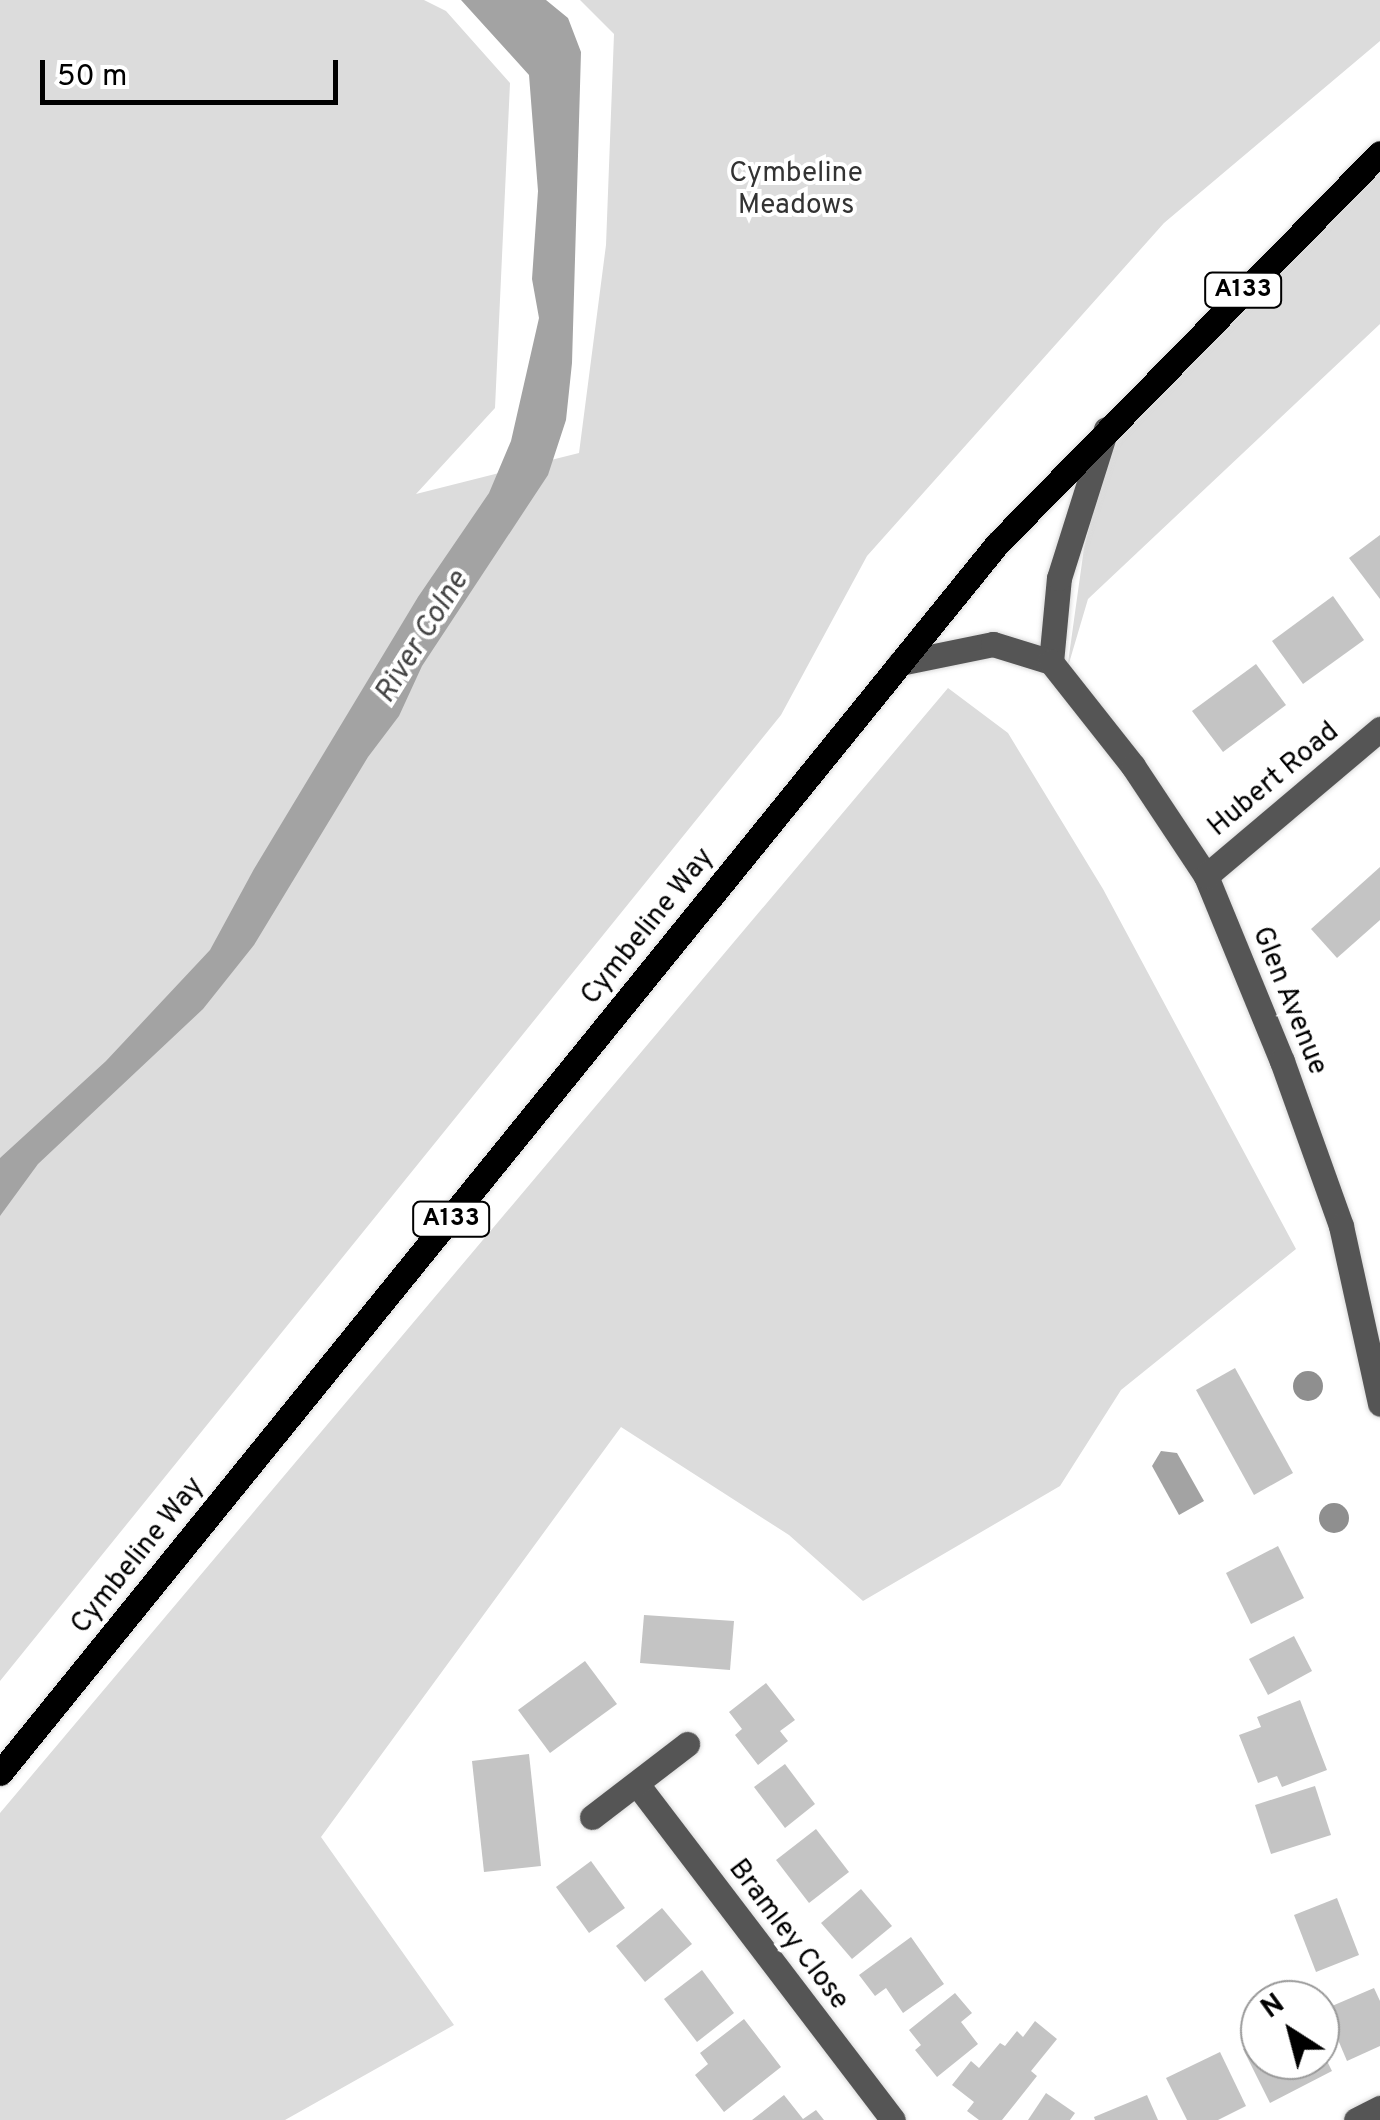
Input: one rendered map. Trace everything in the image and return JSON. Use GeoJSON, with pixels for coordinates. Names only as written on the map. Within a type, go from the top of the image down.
{"type":"FeatureCollection","features":[{"type":"Feature","properties":{"kind":"main road","name":"Cymbeline Way"},"geometry":{"type":"LineString","coordinates":[[0,1773],[996,544],[1380,153]]}},
{"type":"Feature","properties":{"kind":"street"},"geometry":{"type":"LineString","coordinates":[[900,663],[993,644],[1051,662],[1059,578],[1107,427]]}},
{"type":"Feature","properties":{"kind":"street","name":"Glen Avenue"},"geometry":{"type":"LineString","coordinates":[[1051,662],[1134,766],[1206,876],[1282,1061],[1340,1226],[1380,1404]]}},
{"type":"Feature","properties":{"kind":"street","name":"Hubert Road"},"geometry":{"type":"LineString","coordinates":[[1206,876],[1380,729]]}},
{"type":"Feature","properties":{"kind":"street"},"geometry":{"type":"LineString","coordinates":[[592,1818],[688,1744]]}},
{"type":"Feature","properties":{"kind":"street","name":"Bramley Close"},"geometry":{"type":"LineString","coordinates":[[636,1784],[893,2120]]}},
{"type":"Feature","properties":{"kind":"street"},"geometry":{"type":"LineString","coordinates":[[1356,2120],[1380,2108]]}},
{"type":"Feature","properties":{"kind":"green space","name":"Cymbeline Meadows"},"geometry":{"type":"Polygon","coordinates":[[[0,0],[424,0],[446,11],[510,83],[495,408],[416,494],[579,453],[606,245],[614,34],[580,0],[1380,0],[1380,41],[1164,223],[867,556],[781,715],[0,1681],[0,0]]]}},
{"type":"Feature","properties":{"kind":"green space"},"geometry":{"type":"Polygon","coordinates":[[[1380,165],[1380,324],[1088,599],[1067,670],[1084,548],[1116,423],[1380,165]]]}},
{"type":"Feature","properties":{"kind":"green space"},"geometry":{"type":"Polygon","coordinates":[[[948,688],[1008,733],[1103,889],[1296,1249],[1121,1390],[1060,1486],[863,1601],[789,1535],[621,1427],[321,1837],[454,2025],[285,2120],[0,2120],[0,1813],[948,688]]]}},
{"type":"Feature","properties":{"kind":"water","name":"River Colne"},"geometry":{"type":"Polygon","coordinates":[[[461,0],[546,0],[568,18],[581,52],[572,363],[566,420],[548,475],[422,666],[399,716],[368,757],[254,945],[203,1009],[38,1164],[0,1216],[0,1158],[106,1061],[210,950],[254,869],[418,597],[489,493],[511,441],[539,318],[532,279],[538,191],[529,75],[461,0]]]}},
{"type":"Feature","properties":{"kind":"water"},"geometry":{"type":"Polygon","coordinates":[[[1161,1451],[1177,1453],[1204,1501],[1179,1515],[1152,1466],[1161,1451]]]}},
{"type":"Feature","properties":{"kind":"building"},"geometry":{"type":"Polygon","coordinates":[[[1380,535],[1380,599],[1349,558],[1380,535]]]}},
{"type":"Feature","properties":{"kind":"building"},"geometry":{"type":"Polygon","coordinates":[[[1333,596],[1364,640],[1303,684],[1272,641],[1333,596]]]}},
{"type":"Feature","properties":{"kind":"building"},"geometry":{"type":"Polygon","coordinates":[[[1256,664],[1286,705],[1223,752],[1192,711],[1256,664]]]}},
{"type":"Feature","properties":{"kind":"building"},"geometry":{"type":"Polygon","coordinates":[[[1380,867],[1380,920],[1337,958],[1311,929],[1380,867]]]}},
{"type":"Feature","properties":{"kind":"building"},"geometry":{"type":"Polygon","coordinates":[[[1235,1368],[1293,1473],[1254,1495],[1196,1390],[1235,1368]]]}},
{"type":"Feature","properties":{"kind":"building"},"geometry":{"type":"Polygon","coordinates":[[[1278,1546],[1304,1598],[1251,1624],[1226,1573],[1278,1546]]]}},
{"type":"Feature","properties":{"kind":"building"},"geometry":{"type":"Polygon","coordinates":[[[644,1615],[734,1621],[730,1670],[640,1663],[644,1615]]]}},
{"type":"Feature","properties":{"kind":"building"},"geometry":{"type":"Polygon","coordinates":[[[1294,1636],[1312,1671],[1268,1695],[1249,1659],[1294,1636]]]}},
{"type":"Feature","properties":{"kind":"building"},"geometry":{"type":"Polygon","coordinates":[[[585,1661],[617,1704],[550,1753],[518,1710],[585,1661]]]}},
{"type":"Feature","properties":{"kind":"building"},"geometry":{"type":"Polygon","coordinates":[[[766,1683],[795,1720],[780,1731],[788,1741],[758,1765],[735,1735],[742,1729],[729,1712],[766,1683]]]}},
{"type":"Feature","properties":{"kind":"building"},"geometry":{"type":"Polygon","coordinates":[[[1300,1700],[1327,1770],[1282,1787],[1277,1776],[1258,1783],[1239,1735],[1261,1727],[1257,1717],[1300,1700]]]}},
{"type":"Feature","properties":{"kind":"building"},"geometry":{"type":"Polygon","coordinates":[[[529,1754],[541,1866],[484,1872],[472,1761],[529,1754]]]}},
{"type":"Feature","properties":{"kind":"building"},"geometry":{"type":"Polygon","coordinates":[[[785,1764],[815,1804],[785,1828],[754,1787],[785,1764]]]}},
{"type":"Feature","properties":{"kind":"building"},"geometry":{"type":"Polygon","coordinates":[[[1315,1786],[1331,1835],[1271,1854],[1255,1805],[1315,1786]]]}},
{"type":"Feature","properties":{"kind":"building"},"geometry":{"type":"Polygon","coordinates":[[[816,1829],[849,1872],[809,1903],[776,1860],[816,1829]]]}},
{"type":"Feature","properties":{"kind":"building"},"geometry":{"type":"Polygon","coordinates":[[[591,1861],[625,1908],[589,1933],[556,1887],[591,1861]]]}},
{"type":"Feature","properties":{"kind":"building"},"geometry":{"type":"Polygon","coordinates":[[[861,1889],[892,1926],[852,1959],[821,1923],[861,1889]]]}},
{"type":"Feature","properties":{"kind":"building"},"geometry":{"type":"Polygon","coordinates":[[[1337,1898],[1359,1955],[1316,1972],[1294,1915],[1337,1898]]]}},
{"type":"Feature","properties":{"kind":"building"},"geometry":{"type":"Polygon","coordinates":[[[662,1908],[692,1944],[645,1982],[616,1946],[662,1908]]]}},
{"type":"Feature","properties":{"kind":"building"},"geometry":{"type":"Polygon","coordinates":[[[911,1937],[944,1984],[903,2013],[886,1988],[875,1996],[859,1975],[911,1937]]]}},
{"type":"Feature","properties":{"kind":"building"},"geometry":{"type":"Polygon","coordinates":[[[702,1970],[734,2013],[697,2042],[664,1999],[702,1970]]]}},
{"type":"Feature","properties":{"kind":"building"},"geometry":{"type":"Polygon","coordinates":[[[1374,1988],[1380,2001],[1380,2046],[1347,2061],[1340,2044],[1340,2003],[1374,1988]]]}},
{"type":"Feature","properties":{"kind":"building"},"geometry":{"type":"Polygon","coordinates":[[[955,1993],[972,2013],[961,2022],[978,2044],[937,2077],[915,2050],[921,2045],[909,2030],[955,1993]]]}},
{"type":"Feature","properties":{"kind":"building"},"geometry":{"type":"Polygon","coordinates":[[[744,2019],[781,2067],[724,2112],[695,2075],[708,2064],[700,2053],[744,2019]]]}},
{"type":"Feature","properties":{"kind":"building"},"geometry":{"type":"Polygon","coordinates":[[[1035,2021],[1057,2039],[1031,2071],[1037,2076],[1002,2120],[979,2120],[967,2111],[974,2102],[952,2085],[971,2061],[979,2068],[1000,2043],[1005,2046],[1017,2031],[1023,2037],[1035,2021]]]}},
{"type":"Feature","properties":{"kind":"building"},"geometry":{"type":"Polygon","coordinates":[[[1220,2052],[1246,2106],[1218,2120],[1187,2120],[1166,2078],[1220,2052]]]}},
{"type":"Feature","properties":{"kind":"building"},"geometry":{"type":"Polygon","coordinates":[[[1258,2080],[1315,2080],[1270,2103],[1258,2080]]]}},
{"type":"Feature","properties":{"kind":"building"},"geometry":{"type":"Polygon","coordinates":[[[1046,2093],[1075,2113],[1070,2120],[1028,2120],[1046,2093]]]}},
{"type":"Feature","properties":{"kind":"building"},"geometry":{"type":"Polygon","coordinates":[[[784,2095],[803,2119],[816,2110],[824,2120],[752,2120],[784,2095]]]}},
{"type":"Feature","properties":{"kind":"building"},"geometry":{"type":"Polygon","coordinates":[[[1147,2095],[1158,2120],[1095,2120],[1094,2117],[1147,2095]]]}}]}
